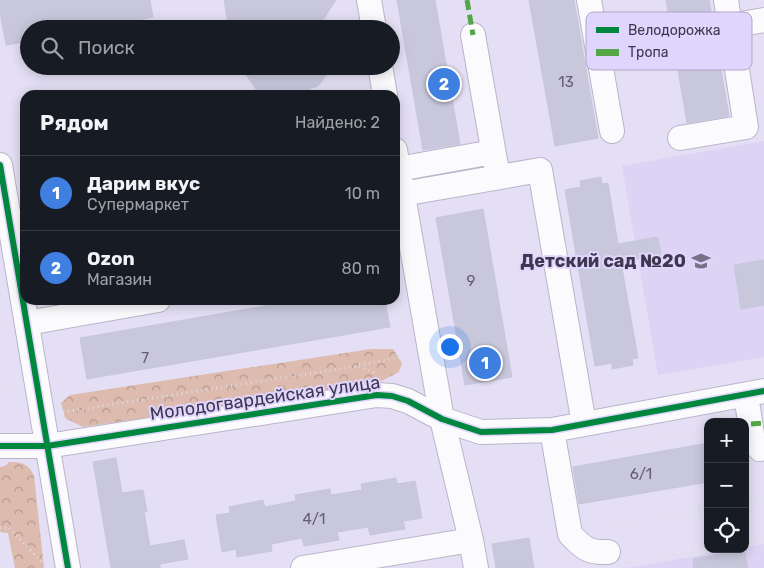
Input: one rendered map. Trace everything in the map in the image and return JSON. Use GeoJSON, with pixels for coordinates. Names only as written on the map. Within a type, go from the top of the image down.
{"type":"FeatureCollection","features":[{"type":"Feature","properties":{"kind":"street"},"geometry":{"type":"LineString","coordinates":[[369,0],[372,20]]}},
{"type":"Feature","properties":{"kind":"street"},"geometry":{"type":"LineString","coordinates":[[473,35],[498,177]]}},
{"type":"Feature","properties":{"kind":"street"},"geometry":{"type":"LineString","coordinates":[[601,70],[612,131]]}},
{"type":"Feature","properties":{"kind":"street"},"geometry":{"type":"LineString","coordinates":[[680,138],[746,127],[737,70]]}},
{"type":"Feature","properties":{"kind":"street"},"geometry":{"type":"LineString","coordinates":[[382,75],[384,90]]}},
{"type":"Feature","properties":{"kind":"street"},"geometry":{"type":"LineString","coordinates":[[400,160],[493,152]]}},
{"type":"Feature","properties":{"kind":"street"},"geometry":{"type":"LineString","coordinates":[[0,165],[20,282]]}},
{"type":"Feature","properties":{"kind":"street"},"geometry":{"type":"LineString","coordinates":[[402,194],[540,170],[584,424]]}},
{"type":"Feature","properties":{"kind":"street"},"geometry":{"type":"LineString","coordinates":[[400,180],[404,258],[430,352],[442,419],[476,568]]}},
{"type":"Feature","properties":{"kind":"street"},"geometry":{"type":"LineString","coordinates":[[24,305],[68,568]]}},
{"type":"Feature","properties":{"kind":"street"},"geometry":{"type":"LineString","coordinates":[[27,323],[129,305]]}},
{"type":"Feature","properties":{"kind":"street"},"geometry":{"type":"LineString","coordinates":[[755,393],[753,441],[760,449],[764,448]]}},
{"type":"Feature","properties":{"kind":"street","name":"Молодогвардейская улица"},"geometry":{"type":"LineString","coordinates":[[0,446],[47,446],[377,395],[392,396],[408,401],[442,419],[481,432],[552,430],[755,393]]}},
{"type":"Feature","properties":{"kind":"street"},"geometry":{"type":"LineString","coordinates":[[552,430],[570,534],[580,545],[593,553],[612,558]]}},
{"type":"Feature","properties":{"kind":"street"},"geometry":{"type":"LineString","coordinates":[[303,568],[471,540]]}},
{"type":"Feature","properties":{"kind":"path"},"geometry":{"type":"LineString","coordinates":[[43,416],[358,366],[430,352]]}},
{"type":"Feature","properties":{"kind":"path"},"geometry":{"type":"LineString","coordinates":[[358,366],[380,375]]}},
{"type":"Feature","properties":{"kind":"path"},"geometry":{"type":"LineString","coordinates":[[556,456],[704,432]]}},
{"type":"Feature","properties":{"kind":"path"},"geometry":{"type":"LineString","coordinates":[[749,502],[764,500]]}},
{"type":"Feature","properties":{"kind":"path"},"geometry":{"type":"LineString","coordinates":[[570,534],[704,511]]}},
{"type":"Feature","properties":{"kind":"path"},"geometry":{"type":"LineString","coordinates":[[0,528],[8,527],[48,568]]}},
{"type":"Feature","properties":{"kind":"path"},"geometry":{"type":"LineString","coordinates":[[749,542],[764,540]]}},
{"type":"Feature","properties":{"kind":"path"},"geometry":{"type":"LineString","coordinates":[[612,558],[704,550]]}},
{"type":"Feature","properties":{"kind":"shaded area","name":"Детский сад №20"},"geometry":{"type":"Polygon","coordinates":[[[764,141],[764,357],[658,375],[622,166],[764,141]]]}},
{"type":"Feature","properties":{"kind":"shaded area"},"geometry":{"type":"Polygon","coordinates":[[[764,544],[764,568],[627,568],[713,553],[749,553],[749,547],[764,544]]]}},
{"type":"Feature","properties":{"kind":"green space"},"geometry":{"type":"Polygon","coordinates":[[[371,349],[393,349],[402,363],[399,372],[376,384],[83,427],[65,418],[61,403],[70,395],[371,349]]]}},
{"type":"Feature","properties":{"kind":"green space"},"geometry":{"type":"Polygon","coordinates":[[[9,462],[24,464],[34,476],[44,568],[15,568],[8,533],[0,532],[0,467],[5,466],[9,462]]]}},
{"type":"Feature","properties":{"kind":"building"},"geometry":{"type":"Polygon","coordinates":[[[0,0],[150,0],[153,17],[138,20],[20,20],[20,43],[6,45],[0,12],[0,0]]]}},
{"type":"Feature","properties":{"kind":"building"},"geometry":{"type":"Polygon","coordinates":[[[224,0],[336,0],[323,20],[227,20],[224,0]]]}},
{"type":"Feature","properties":{"kind":"building"},"geometry":{"type":"Polygon","coordinates":[[[397,0],[435,0],[460,144],[423,150],[397,0]]]}},
{"type":"Feature","properties":{"kind":"building"},"geometry":{"type":"Polygon","coordinates":[[[529,0],[574,0],[598,138],[555,146],[529,0]]]}},
{"type":"Feature","properties":{"kind":"building"},"geometry":{"type":"Polygon","coordinates":[[[666,0],[709,0],[711,12],[668,12],[666,0]]]}},
{"type":"Feature","properties":{"kind":"building"},"geometry":{"type":"Polygon","coordinates":[[[678,70],[721,70],[729,116],[687,123],[678,70]]]}},
{"type":"Feature","properties":{"kind":"building"},"geometry":{"type":"Polygon","coordinates":[[[246,75],[326,75],[318,86],[306,90],[257,90],[246,75]]]}},
{"type":"Feature","properties":{"kind":"building"},"geometry":{"type":"Polygon","coordinates":[[[601,177],[602,184],[608,183],[618,244],[658,237],[661,255],[621,262],[638,358],[632,359],[633,365],[612,369],[612,363],[595,366],[565,190],[581,187],[580,181],[601,177]]]}},
{"type":"Feature","properties":{"kind":"building"},"geometry":{"type":"Polygon","coordinates":[[[483,209],[512,377],[465,385],[436,218],[483,209]]]}},
{"type":"Feature","properties":{"kind":"building"},"geometry":{"type":"Polygon","coordinates":[[[764,260],[764,305],[741,309],[734,265],[764,260]]]}},
{"type":"Feature","properties":{"kind":"building"},"geometry":{"type":"Polygon","coordinates":[[[270,305],[386,305],[390,327],[87,379],[80,338],[270,305]]]}},
{"type":"Feature","properties":{"kind":"building"},"geometry":{"type":"Polygon","coordinates":[[[704,444],[704,483],[579,504],[573,467],[704,444]]]}},
{"type":"Feature","properties":{"kind":"building"},"geometry":{"type":"Polygon","coordinates":[[[116,458],[122,493],[143,490],[147,511],[144,512],[150,546],[184,540],[188,559],[160,564],[160,568],[111,568],[93,462],[116,458]]]}},
{"type":"Feature","properties":{"kind":"building"},"geometry":{"type":"Polygon","coordinates":[[[396,478],[397,484],[415,481],[422,518],[403,521],[405,529],[370,535],[368,527],[337,532],[339,540],[304,546],[302,538],[271,544],[272,551],[237,557],[236,549],[222,552],[216,515],[230,513],[229,507],[263,500],[265,507],[296,501],[295,495],[330,489],[331,495],[362,490],[361,484],[396,478]]]}},
{"type":"Feature","properties":{"kind":"building"},"geometry":{"type":"Polygon","coordinates":[[[529,538],[534,568],[496,568],[492,544],[529,538]]]}},
{"type":"Feature","properties":{"kind":"building"},"geometry":{"type":"Polygon","coordinates":[[[727,553],[745,553],[748,568],[694,568],[693,559],[727,553]]]}},
{"type":"Feature","properties":{"kind":"marked path"},"geometry":{"type":"LineString","coordinates":[[467,0],[473,35]]}},
{"type":"Feature","properties":{"kind":"marked path"},"geometry":{"type":"LineString","coordinates":[[751,424],[764,423]]}},
{"type":"Feature","properties":{"kind":"cycle path"},"geometry":{"type":"LineString","coordinates":[[0,165],[20,284]]}},
{"type":"Feature","properties":{"kind":"cycle path"},"geometry":{"type":"LineString","coordinates":[[24,305],[68,568]]}},
{"type":"Feature","properties":{"kind":"cycle path"},"geometry":{"type":"LineString","coordinates":[[0,446],[47,446],[377,395],[392,396],[408,401],[442,419],[481,432],[552,430],[764,391]]}},
{"type":"Feature","properties":{"kind":"place","name":"Ozon"},"geometry":{"type":"Point","coordinates":[444,84]}},
{"type":"Feature","properties":{"kind":"place","name":"Детский сад №20"},"geometry":{"type":"Point","coordinates":[701,261]}},
{"type":"Feature","properties":{"kind":"place","name":"Дарим вкус"},"geometry":{"type":"Point","coordinates":[485,363]}}]}
